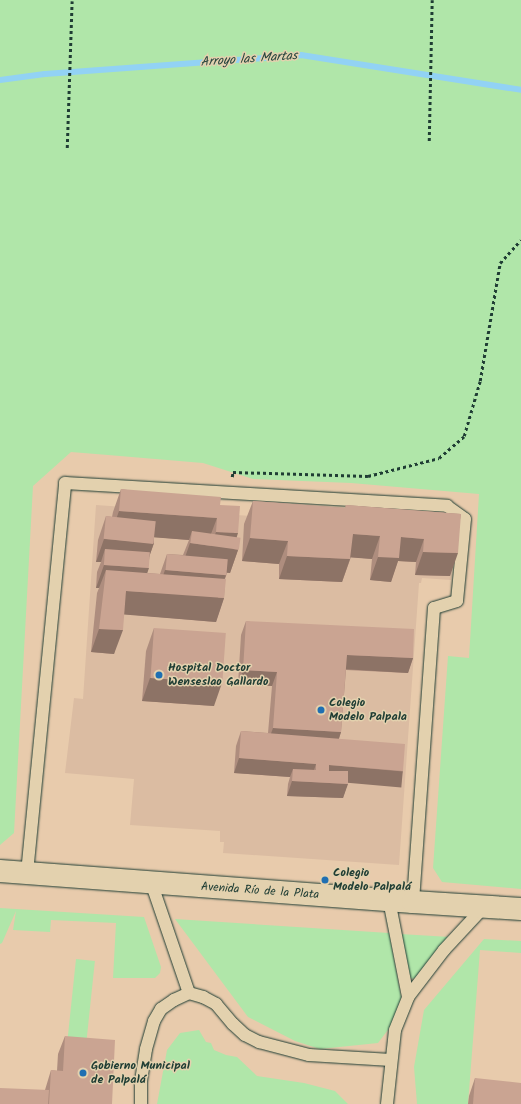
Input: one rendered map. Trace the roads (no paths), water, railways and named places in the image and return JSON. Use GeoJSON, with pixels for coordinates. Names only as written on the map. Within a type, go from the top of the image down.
{"type":"FeatureCollection","features":[{"type":"Feature","properties":{"kind":"main road","name":"Avenida Río de la Plata"},"geometry":{"type":"LineString","coordinates":[[0,871],[521,909]]}},
{"type":"Feature","properties":{"kind":"lane"},"geometry":{"type":"LineString","coordinates":[[27,873],[65,483],[447,506],[466,519],[457,601],[434,608],[413,902]]}},
{"type":"Feature","properties":{"kind":"lane"},"geometry":{"type":"LineString","coordinates":[[152,882],[189,994]]}},
{"type":"Feature","properties":{"kind":"lane"},"geometry":{"type":"LineString","coordinates":[[389,900],[408,997]]}},
{"type":"Feature","properties":{"kind":"lane"},"geometry":{"type":"LineString","coordinates":[[387,1104],[395,1030],[408,997],[444,950],[484,907]]}},
{"type":"Feature","properties":{"kind":"lane"},"geometry":{"type":"LineString","coordinates":[[141,1104],[141,1081],[146,1048],[154,1021],[161,1009],[174,1000],[189,994],[203,997],[216,1004],[241,1032],[259,1042],[309,1055],[391,1060]]}},
{"type":"Feature","properties":{"kind":"waterway","name":"Arroyo las Martas"},"geometry":{"type":"LineString","coordinates":[[0,80],[45,74],[301,55],[521,90]]}},
{"type":"Feature","properties":{"kind":"place","name":"Hospital Doctor Wenseslao Gallardo"},"geometry":{"type":"Point","coordinates":[159,675]}},
{"type":"Feature","properties":{"kind":"place","name":"Colegio Modelo Palpala"},"geometry":{"type":"Point","coordinates":[321,710]}},
{"type":"Feature","properties":{"kind":"place","name":"Colegio Modelo Palpalá"},"geometry":{"type":"Point","coordinates":[325,880]}},
{"type":"Feature","properties":{"kind":"place","name":"Gobierno Municipal de Palpalá"},"geometry":{"type":"Point","coordinates":[83,1073]}}]}
